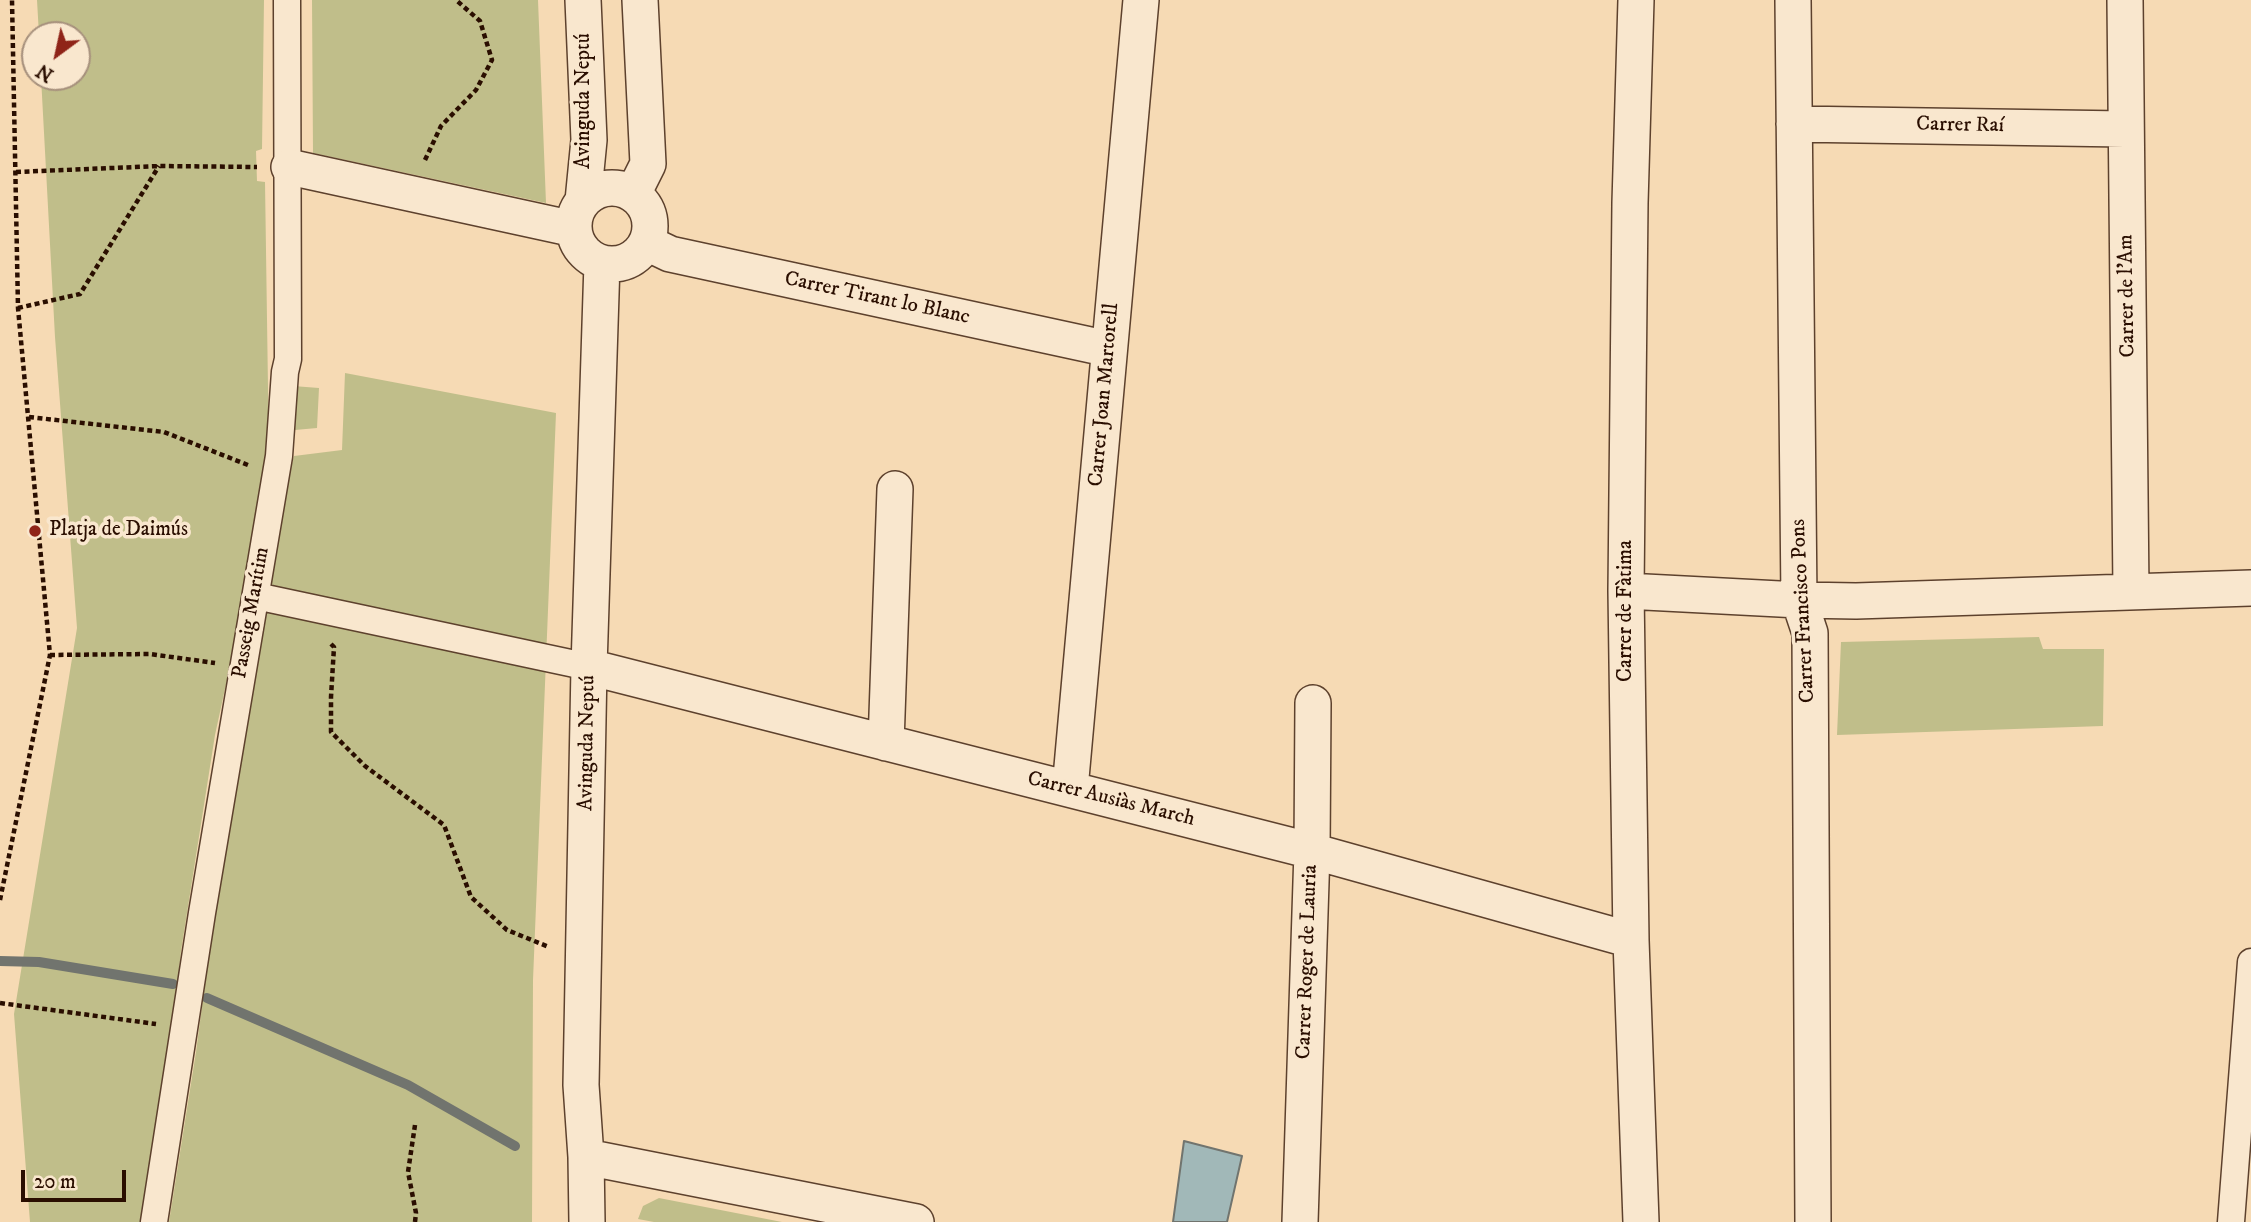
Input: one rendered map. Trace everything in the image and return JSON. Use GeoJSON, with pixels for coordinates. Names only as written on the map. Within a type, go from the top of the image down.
{"type":"FeatureCollection","features":[{"type":"Feature","properties":{"kind":"street","name":"Passeig Marítim"},"geometry":{"type":"LineString","coordinates":[[154,1222],[201,913],[276,469],[285,372],[289,359],[288,0]]}},
{"type":"Feature","properties":{"kind":"street","name":"Avinguda Neptú"},"geometry":{"type":"LineString","coordinates":[[579,215],[589,141],[583,0]]}},
{"type":"Feature","properties":{"kind":"street"},"geometry":{"type":"LineString","coordinates":[[633,194],[648,164],[640,0]]}},
{"type":"Feature","properties":{"kind":"street","name":"Carrer Joan Martorell"},"geometry":{"type":"LineString","coordinates":[[1070,789],[1141,0]]}},
{"type":"Feature","properties":{"kind":"street","name":"Carrer de Fàtima"},"geometry":{"type":"LineString","coordinates":[[1636,0],[1626,591],[1631,940],[1641,1222]]}},
{"type":"Feature","properties":{"kind":"street","name":"Carrer Francisco Pons"},"geometry":{"type":"LineString","coordinates":[[1793,0],[1800,600],[1810,633],[1813,1222]]}},
{"type":"Feature","properties":{"kind":"street","name":"Carrer de l'Am"},"geometry":{"type":"LineString","coordinates":[[2125,0],[2131,591]]}},
{"type":"Feature","properties":{"kind":"street","name":"Carrer Raí"},"geometry":{"type":"LineString","coordinates":[[1794,124],[2125,129]]}},
{"type":"Feature","properties":{"kind":"street"},"geometry":{"type":"LineString","coordinates":[[289,167],[416,195],[579,215]]}},
{"type":"Feature","properties":{"kind":"street"},"geometry":{"type":"LineString","coordinates":[[612,188],[633,194],[647,211],[650,232],[647,243],[641,251],[623,263],[612,265],[591,258],[576,240],[579,215],[602,190],[612,188]]}},
{"type":"Feature","properties":{"kind":"street","name":"Carrer Tirant lo Blanc"},"geometry":{"type":"LineString","coordinates":[[647,243],[670,254],[1109,349]]}},
{"type":"Feature","properties":{"kind":"street","name":"Avinguda Neptú"},"geometry":{"type":"LineString","coordinates":[[587,1222],[581,1085],[589,667],[602,263]]}},
{"type":"Feature","properties":{"kind":"street"},"geometry":{"type":"LineString","coordinates":[[886,743],[895,489]]}},
{"type":"Feature","properties":{"kind":"street"},"geometry":{"type":"LineString","coordinates":[[1626,591],[1800,600],[1870,600],[2251,588]]}},
{"type":"Feature","properties":{"kind":"street"},"geometry":{"type":"LineString","coordinates":[[256,596],[589,667]]}},
{"type":"Feature","properties":{"kind":"street","name":"Carrer Ausiàs March"},"geometry":{"type":"LineString","coordinates":[[589,667],[1312,851],[1631,940]]}},
{"type":"Feature","properties":{"kind":"street","name":"Carrer Roger de Lauria"},"geometry":{"type":"LineString","coordinates":[[1300,1222],[1312,851],[1313,702]]}},
{"type":"Feature","properties":{"kind":"street"},"geometry":{"type":"LineString","coordinates":[[2231,1222],[2251,962]]}},
{"type":"Feature","properties":{"kind":"street"},"geometry":{"type":"LineString","coordinates":[[586,1157],[916,1222]]}},
{"type":"Feature","properties":{"kind":"path"},"geometry":{"type":"LineString","coordinates":[[0,900],[50,655],[18,309],[12,0]]}},
{"type":"Feature","properties":{"kind":"path"},"geometry":{"type":"LineString","coordinates":[[416,195],[427,152],[441,126],[475,90],[492,60],[480,20],[456,0]]}},
{"type":"Feature","properties":{"kind":"path"},"geometry":{"type":"LineString","coordinates":[[16,172],[160,166],[289,167]]}},
{"type":"Feature","properties":{"kind":"path"},"geometry":{"type":"LineString","coordinates":[[18,309],[80,294],[160,166]]}},
{"type":"Feature","properties":{"kind":"path"},"geometry":{"type":"LineString","coordinates":[[29,416],[164,432],[244,464],[276,469]]}},
{"type":"Feature","properties":{"kind":"path"},"geometry":{"type":"LineString","coordinates":[[304,606],[334,647],[331,732],[365,766],[444,825],[471,897],[480,906],[507,930],[583,960]]}},
{"type":"Feature","properties":{"kind":"path"},"geometry":{"type":"LineString","coordinates":[[50,655],[150,654],[243,667]]}},
{"type":"Feature","properties":{"kind":"path"},"geometry":{"type":"LineString","coordinates":[[0,1003],[184,1028]]}},
{"type":"Feature","properties":{"kind":"path"},"geometry":{"type":"LineString","coordinates":[[415,1125],[408,1172],[416,1213],[415,1222]]}},
{"type":"Feature","properties":{"kind":"shaded area"},"geometry":{"type":"Polygon","coordinates":[[[37,0],[264,0],[262,149],[256,151],[257,181],[265,182],[269,456],[241,615],[215,735],[181,951],[146,1222],[30,1222],[14,1014],[77,628],[55,337],[42,91],[91,91],[91,21],[38,21],[37,0]]]}},
{"type":"Feature","properties":{"kind":"shaded area"},"geometry":{"type":"Polygon","coordinates":[[[312,0],[538,0],[546,203],[313,153],[312,0]]]}},
{"type":"Feature","properties":{"kind":"shaded area"},"geometry":{"type":"Polygon","coordinates":[[[345,373],[556,413],[533,980],[532,1222],[169,1222],[196,1052],[256,596],[294,456],[342,450],[345,373]]]}},
{"type":"Feature","properties":{"kind":"shaded area"},"geometry":{"type":"Polygon","coordinates":[[[293,386],[319,388],[317,428],[295,430],[293,386]]]}},
{"type":"Feature","properties":{"kind":"shaded area"},"geometry":{"type":"Polygon","coordinates":[[[2039,637],[2043,649],[2104,649],[2103,726],[1837,735],[1841,642],[2039,637]]]}},
{"type":"Feature","properties":{"kind":"shaded area"},"geometry":{"type":"Polygon","coordinates":[[[659,1198],[782,1222],[654,1222],[638,1219],[643,1206],[659,1198]]]}},
{"type":"Feature","properties":{"kind":"water"},"geometry":{"type":"Polygon","coordinates":[[[1184,1141],[1242,1156],[1227,1222],[1173,1222],[1184,1141]]]}},
{"type":"Feature","properties":{"kind":"waterway"},"geometry":{"type":"LineString","coordinates":[[0,961],[39,962],[173,984]]}},
{"type":"Feature","properties":{"kind":"waterway"},"geometry":{"type":"LineString","coordinates":[[207,998],[408,1085],[515,1146]]}},
{"type":"Feature","properties":{"kind":"place","name":"Platja de Daimús"},"geometry":{"type":"Point","coordinates":[35,531]}}]}
